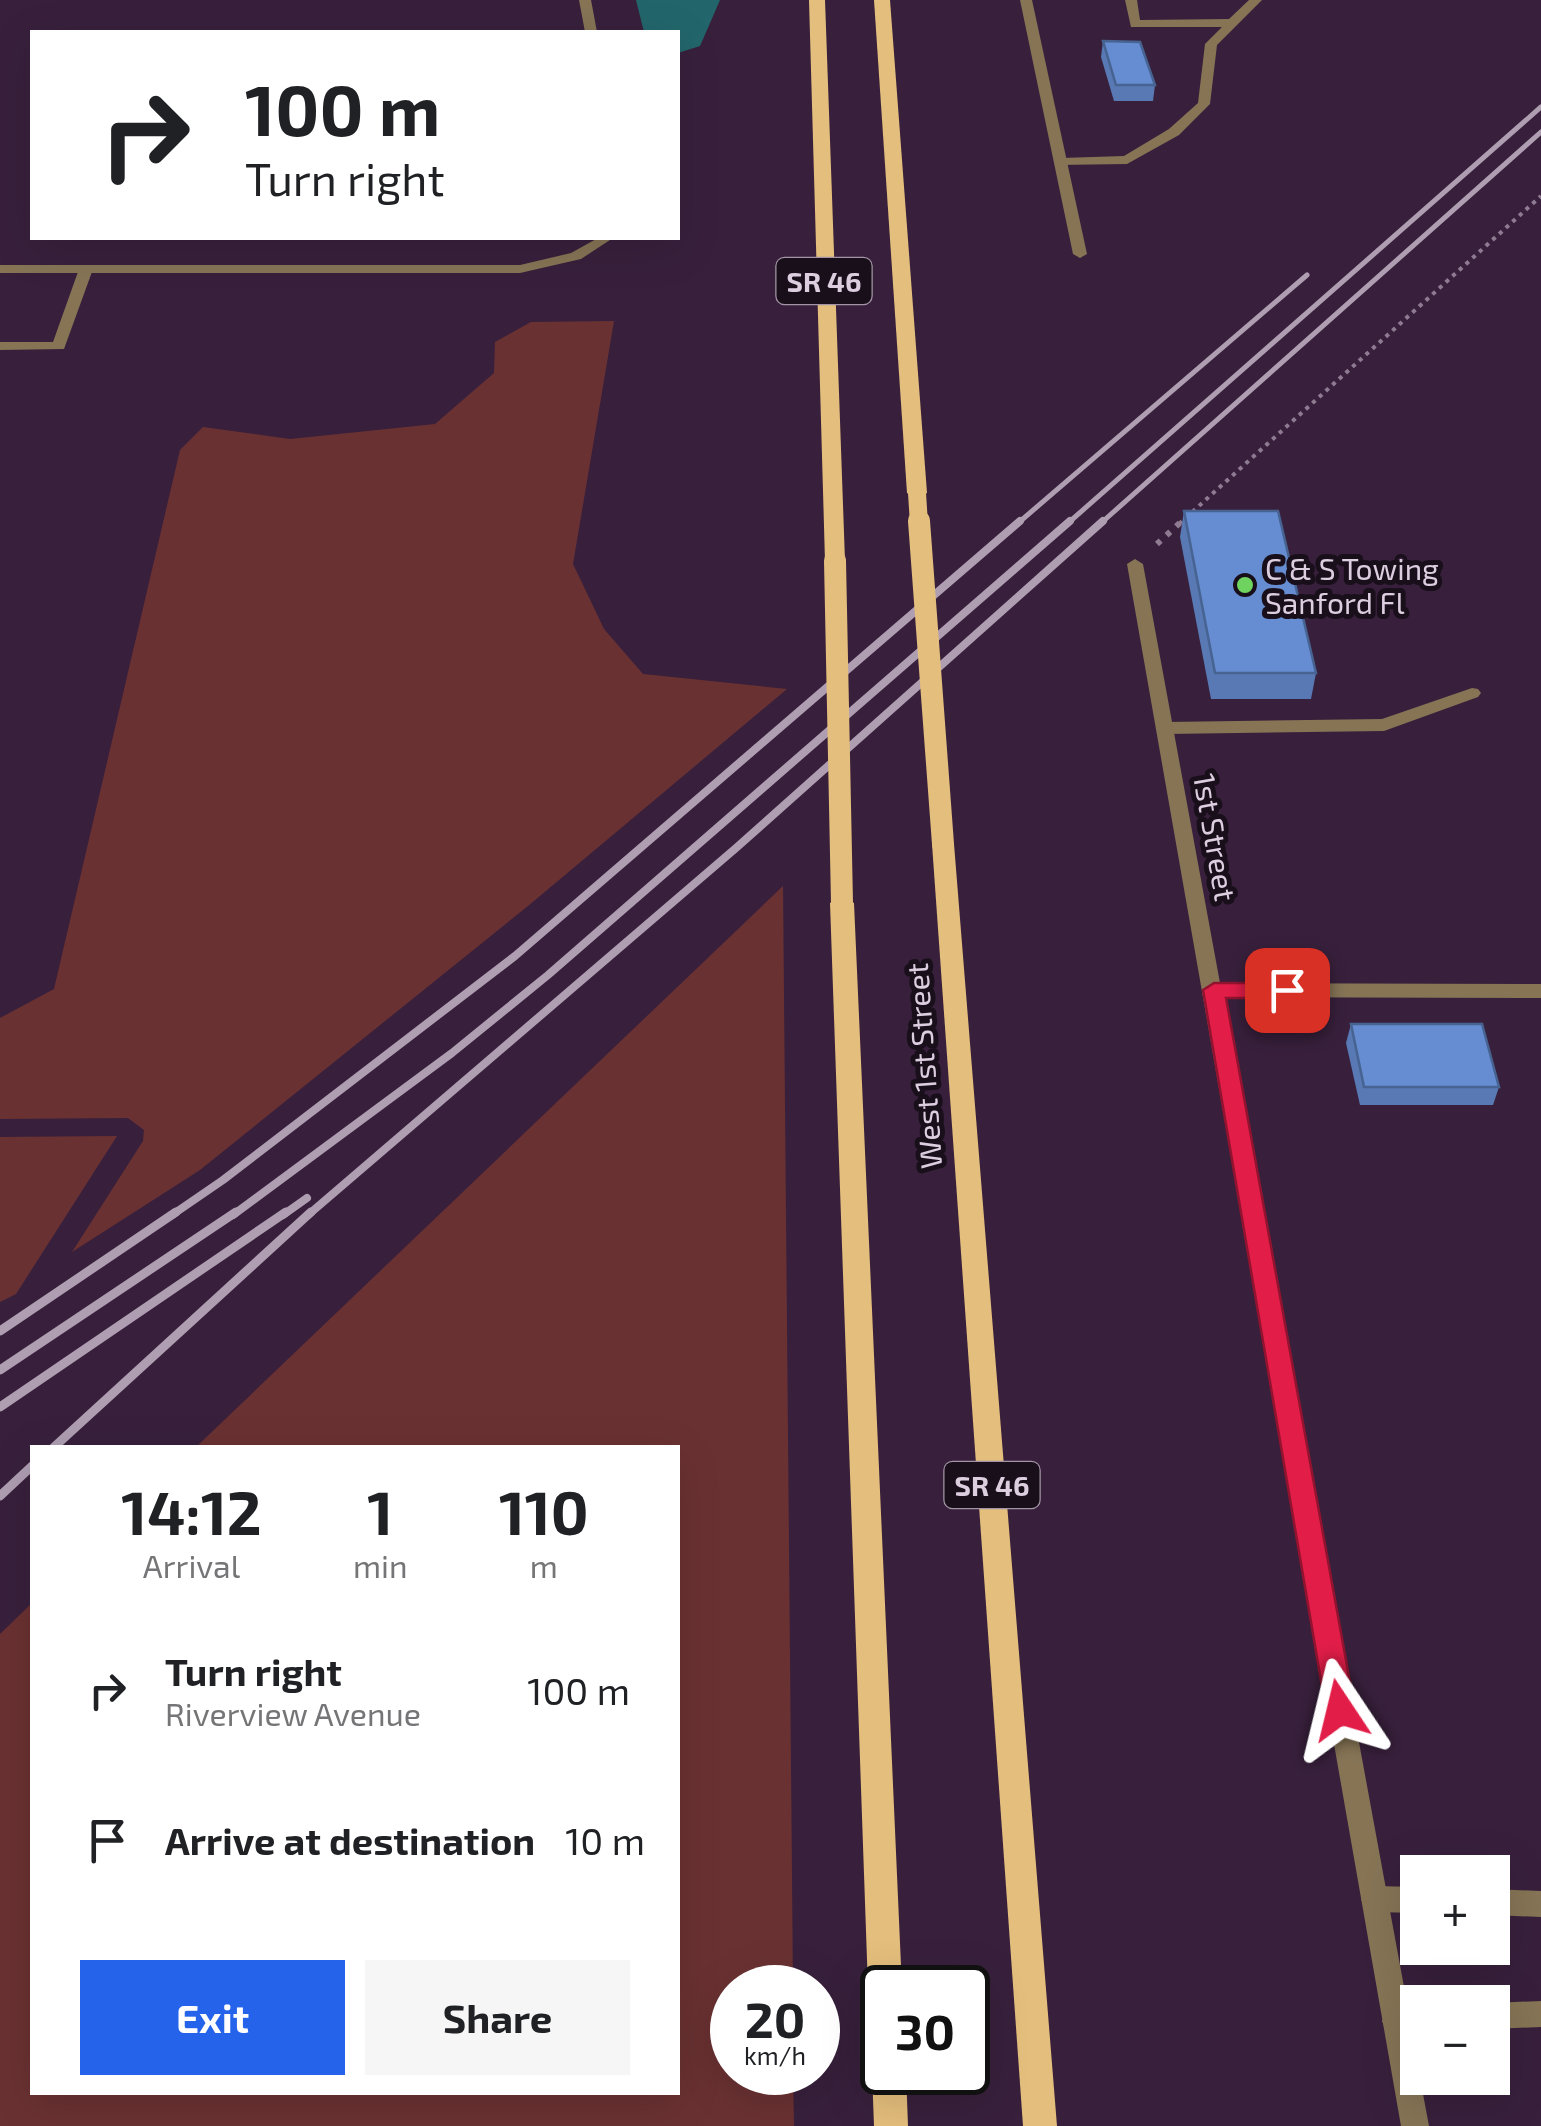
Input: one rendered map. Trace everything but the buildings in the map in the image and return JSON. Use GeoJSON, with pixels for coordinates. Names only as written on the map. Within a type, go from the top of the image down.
{"type":"FeatureCollection","features":[{"type":"Feature","properties":{"kind":"main road","name":"SR 46"},"geometry":{"type":"LineString","coordinates":[[817,0],[842,903],[884,1965]]}},
{"type":"Feature","properties":{"kind":"main road","name":"West 1st Street"},"geometry":{"type":"LineString","coordinates":[[882,0],[886,98],[1040,2126]]}},
{"type":"Feature","properties":{"kind":"main road"},"geometry":{"type":"LineString","coordinates":[[889,2095],[890,2126]]}},
{"type":"Feature","properties":{"kind":"street"},"geometry":{"type":"LineString","coordinates":[[585,0],[592,30]]}},
{"type":"Feature","properties":{"kind":"street"},"geometry":{"type":"LineString","coordinates":[[1026,0],[1080,254]]}},
{"type":"Feature","properties":{"kind":"street"},"geometry":{"type":"LineString","coordinates":[[1131,0],[1135,24],[1232,23]]}},
{"type":"Feature","properties":{"kind":"street"},"geometry":{"type":"LineString","coordinates":[[1060,162],[1126,160],[1174,132],[1204,104],[1211,44],[1256,0]]}},
{"type":"Feature","properties":{"kind":"street"},"geometry":{"type":"LineString","coordinates":[[0,269],[520,268],[555,264],[590,252],[604,240]]}},
{"type":"Feature","properties":{"kind":"street"},"geometry":{"type":"LineString","coordinates":[[0,346],[59,346],[86,269]]}},
{"type":"Feature","properties":{"kind":"street","name":"1st Street"},"geometry":{"type":"LineString","coordinates":[[1135,564],[1374,1899],[1400,1994]]}},
{"type":"Feature","properties":{"kind":"street"},"geometry":{"type":"LineString","coordinates":[[1166,728],[1384,725],[1472,693]]}},
{"type":"Feature","properties":{"kind":"street"},"geometry":{"type":"LineString","coordinates":[[1214,990],[1541,991]]}},
{"type":"Feature","properties":{"kind":"street"},"geometry":{"type":"LineString","coordinates":[[1374,1899],[1400,1900]]}},
{"type":"Feature","properties":{"kind":"street"},"geometry":{"type":"LineString","coordinates":[[1510,1903],[1541,1904]]}},
{"type":"Feature","properties":{"kind":"street"},"geometry":{"type":"LineString","coordinates":[[1510,2015],[1541,2014]]}},
{"type":"Feature","properties":{"kind":"street","name":"1st Street"},"geometry":{"type":"LineString","coordinates":[[1412,2095],[1414,2126]]}},
{"type":"Feature","properties":{"kind":"path"},"geometry":{"type":"LineString","coordinates":[[1135,564],[1541,196]]}},
{"type":"Feature","properties":{"kind":"shaded area"},"geometry":{"type":"Polygon","coordinates":[[[636,0],[720,0],[700,46],[680,52],[680,30],[644,30],[636,0]]]}},
{"type":"Feature","properties":{"kind":"shaded area"},"geometry":{"type":"Polygon","coordinates":[[[614,321],[573,564],[604,629],[643,674],[787,689],[528,906],[200,1170],[72,1252],[143,1141],[144,1130],[128,1118],[0,1119],[0,1018],[54,989],[180,450],[203,427],[290,439],[435,424],[494,373],[495,342],[531,322],[614,321]]]}},
{"type":"Feature","properties":{"kind":"shaded area"},"geometry":{"type":"Polygon","coordinates":[[[783,886],[793,1965],[710,1965],[710,2095],[793,2095],[794,2126],[0,2126],[0,1634],[30,1605],[30,2095],[680,2095],[680,1445],[198,1445],[783,886]]]}},
{"type":"Feature","properties":{"kind":"shaded area"},"geometry":{"type":"Polygon","coordinates":[[[117,1136],[16,1294],[0,1302],[0,1137],[117,1136]]]}},
{"type":"Feature","properties":{"kind":"railway"},"geometry":{"type":"LineString","coordinates":[[1067,524],[1541,107]]}},
{"type":"Feature","properties":{"kind":"railway"},"geometry":{"type":"LineString","coordinates":[[1100,524],[1541,132]]}},
{"type":"Feature","properties":{"kind":"railway"},"geometry":{"type":"LineString","coordinates":[[1017,524],[1307,275]]}},
{"type":"Feature","properties":{"kind":"railway"},"geometry":{"type":"LineString","coordinates":[[172,1215],[515,956],[1020,521]]}},
{"type":"Feature","properties":{"kind":"railway"},"geometry":{"type":"LineString","coordinates":[[233,1215],[452,1053],[548,975],[1070,521]]}},
{"type":"Feature","properties":{"kind":"railway"},"geometry":{"type":"LineString","coordinates":[[308,1215],[736,848],[1103,521]]}},
{"type":"Feature","properties":{"kind":"railway"},"geometry":{"type":"LineString","coordinates":[[283,1215],[307,1198]]}},
{"type":"Feature","properties":{"kind":"railway"},"geometry":{"type":"LineString","coordinates":[[0,1331],[176,1212]]}},
{"type":"Feature","properties":{"kind":"railway"},"geometry":{"type":"LineString","coordinates":[[0,1370],[236,1212]]}},
{"type":"Feature","properties":{"kind":"railway"},"geometry":{"type":"LineString","coordinates":[[0,1407],[286,1212]]}},
{"type":"Feature","properties":{"kind":"railway"},"geometry":{"type":"LineString","coordinates":[[56,1445],[311,1212]]}},
{"type":"Feature","properties":{"kind":"railway"},"geometry":{"type":"LineString","coordinates":[[0,1496],[30,1468]]}},
{"type":"Feature","properties":{"kind":"place","name":"C & S Towing Sanford Fl"},"geometry":{"type":"Point","coordinates":[1245,585]}},
{"type":"Feature","properties":{"kind":"route"},"geometry":{"type":"LineString","coordinates":[[1287,990],[1214,990],[1340,1710]]}}]}
